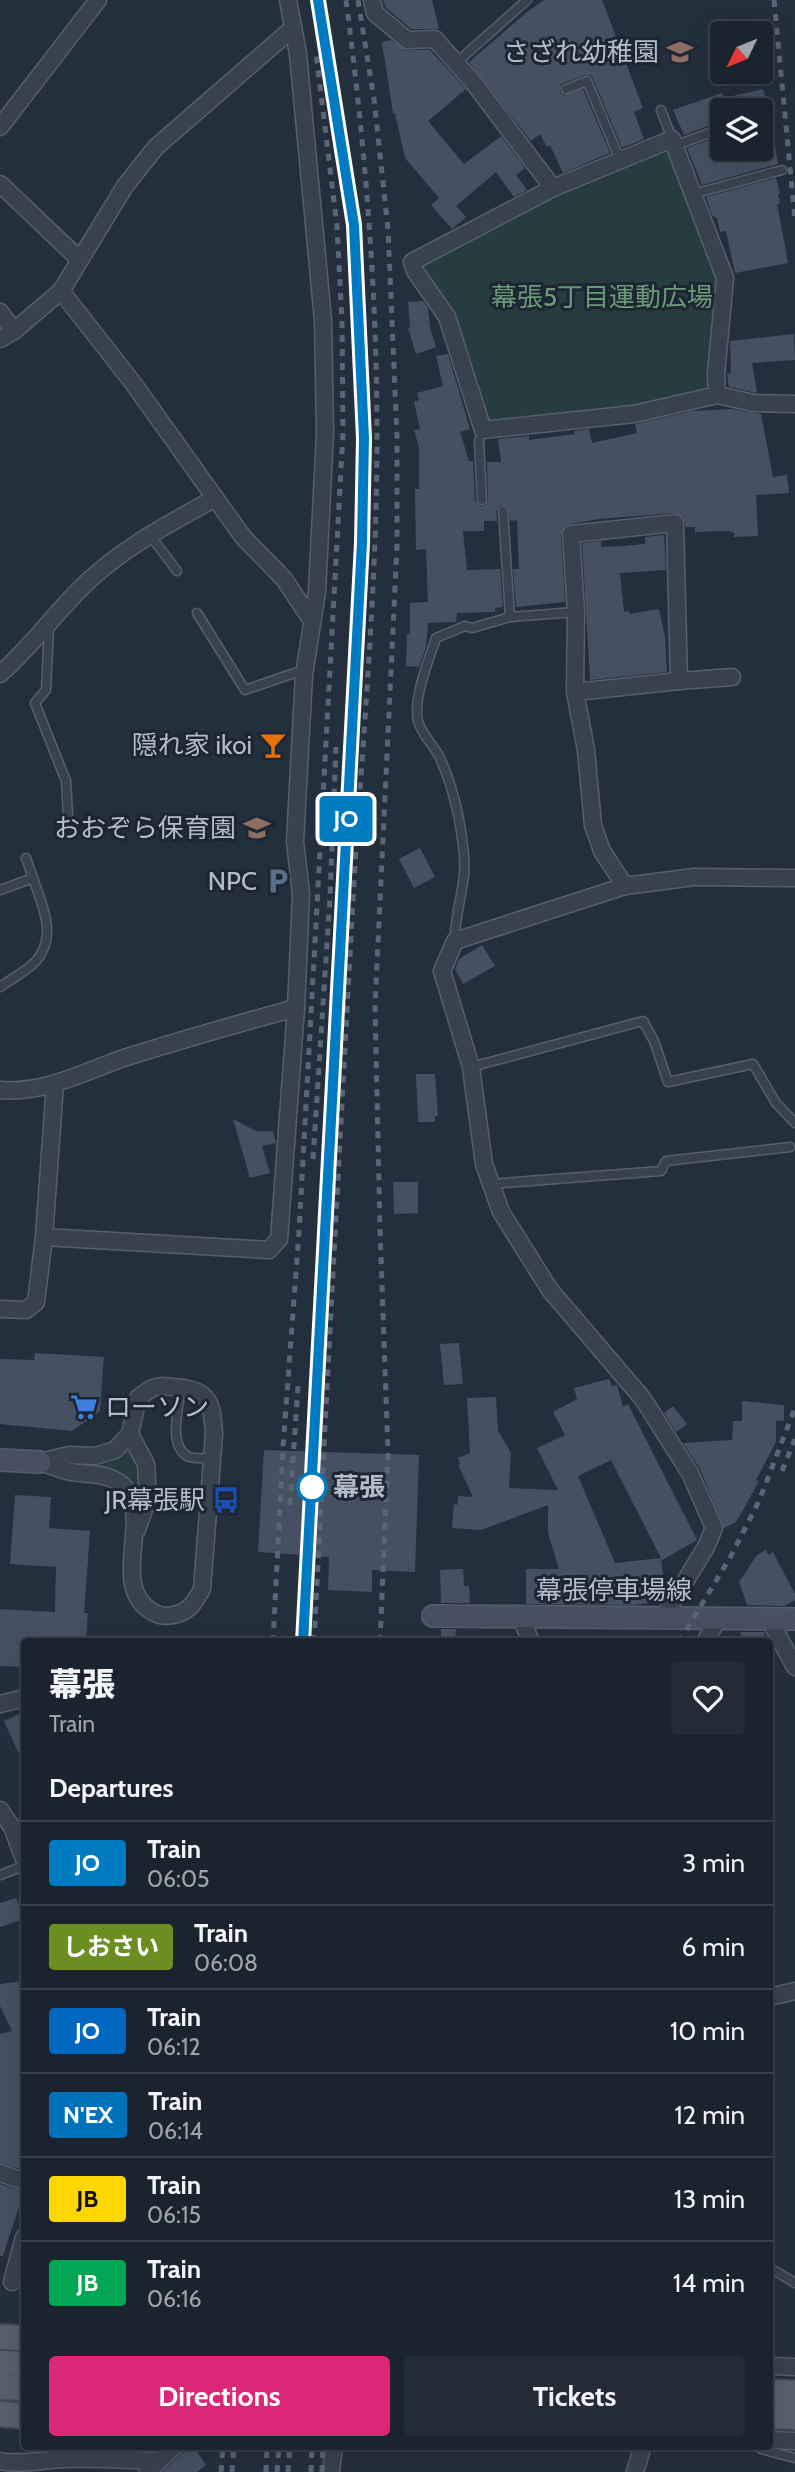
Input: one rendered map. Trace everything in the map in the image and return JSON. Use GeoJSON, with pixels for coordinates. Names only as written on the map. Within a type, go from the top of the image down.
{"type":"FeatureCollection","features":[{"type":"Feature","properties":{"kind":"main road"},"geometry":{"type":"LineString","coordinates":[[0,1460],[40,1462]]}},
{"type":"Feature","properties":{"kind":"main road","name":"幕張停車場線"},"geometry":{"type":"LineString","coordinates":[[433,1616],[795,1619]]}},
{"type":"Feature","properties":{"kind":"main road"},"geometry":{"type":"LineString","coordinates":[[0,2337],[21,2338]]}},
{"type":"Feature","properties":{"kind":"main road"},"geometry":{"type":"LineString","coordinates":[[0,2363],[21,2364]]}},
{"type":"Feature","properties":{"kind":"main road"},"geometry":{"type":"LineString","coordinates":[[0,2387],[21,2388]]}},
{"type":"Feature","properties":{"kind":"main road"},"geometry":{"type":"LineString","coordinates":[[773,2392],[795,2393]]}},
{"type":"Feature","properties":{"kind":"main road"},"geometry":{"type":"LineString","coordinates":[[0,2414],[21,2416]]}},
{"type":"Feature","properties":{"kind":"main road"},"geometry":{"type":"LineString","coordinates":[[773,2416],[795,2417]]}},
{"type":"Feature","properties":{"kind":"street"},"geometry":{"type":"LineString","coordinates":[[0,127],[98,0]]}},
{"type":"Feature","properties":{"kind":"street"},"geometry":{"type":"LineString","coordinates":[[44,1237],[269,1250],[279,1240],[296,1008],[301,894],[295,841],[306,669],[317,592],[325,433],[323,320],[299,68],[288,0]]}},
{"type":"Feature","properties":{"kind":"street"},"geometry":{"type":"LineString","coordinates":[[372,0],[375,13],[407,40],[435,39],[473,82],[553,188]]}},
{"type":"Feature","properties":{"kind":"street"},"geometry":{"type":"LineString","coordinates":[[0,312],[7,335],[61,292],[125,186],[156,147],[293,28]]}},
{"type":"Feature","properties":{"kind":"street"},"geometry":{"type":"LineString","coordinates":[[718,395],[716,374],[725,278],[673,143],[553,188],[412,262],[415,271],[447,317],[484,430],[634,414],[718,395],[754,403],[795,404]]}},
{"type":"Feature","properties":{"kind":"street"},"geometry":{"type":"LineString","coordinates":[[0,184],[80,260]]}},
{"type":"Feature","properties":{"kind":"street"},"geometry":{"type":"LineString","coordinates":[[61,292],[133,383],[243,537],[284,579],[312,621]]}},
{"type":"Feature","properties":{"kind":"street"},"geometry":{"type":"LineString","coordinates":[[0,674],[19,657],[81,588],[121,553],[215,498]]}},
{"type":"Feature","properties":{"kind":"street"},"geometry":{"type":"LineString","coordinates":[[625,886],[602,851],[593,825],[586,750],[575,692],[576,612],[571,534],[675,523],[679,681]]}},
{"type":"Feature","properties":{"kind":"street"},"geometry":{"type":"LineString","coordinates":[[575,692],[732,677]]}},
{"type":"Feature","properties":{"kind":"street"},"geometry":{"type":"LineString","coordinates":[[664,1616],[714,1528],[690,1473],[643,1399],[562,1307],[534,1268],[501,1212],[484,1164],[471,1067],[442,971],[455,941],[625,886],[694,877],[795,878]]}},
{"type":"Feature","properties":{"kind":"street"},"geometry":{"type":"LineString","coordinates":[[0,1090],[15,1092],[55,1084],[224,1027],[296,1008]]}},
{"type":"Feature","properties":{"kind":"street"},"geometry":{"type":"LineString","coordinates":[[0,1309],[21,1310],[34,1305],[38,1294],[55,1084]]}},
{"type":"Feature","properties":{"kind":"street"},"geometry":{"type":"LineString","coordinates":[[162,1386],[191,1388],[202,1394],[213,1413],[212,1458],[202,1589],[188,1609],[177,1614],[157,1614],[141,1603],[132,1578],[134,1511],[126,1489],[107,1476],[68,1472],[40,1462],[69,1455],[104,1454],[115,1450],[130,1434],[138,1398],[144,1392],[162,1386]]}},
{"type":"Feature","properties":{"kind":"street"},"geometry":{"type":"LineString","coordinates":[[130,1434],[146,1464],[148,1498],[133,1539]]}},
{"type":"Feature","properties":{"kind":"street"},"geometry":{"type":"LineString","coordinates":[[521,1618],[529,1638]]}},
{"type":"Feature","properties":{"kind":"street"},"geometry":{"type":"LineString","coordinates":[[707,1638],[718,1619]]}},
{"type":"Feature","properties":{"kind":"street"},"geometry":{"type":"LineString","coordinates":[[769,1619],[795,1667]]}},
{"type":"Feature","properties":{"kind":"street"},"geometry":{"type":"LineString","coordinates":[[0,1704],[21,1699]]}},
{"type":"Feature","properties":{"kind":"street"},"geometry":{"type":"LineString","coordinates":[[0,1810],[12,1827],[21,1850]]}},
{"type":"Feature","properties":{"kind":"street"},"geometry":{"type":"LineString","coordinates":[[773,1996],[795,1991]]}},
{"type":"Feature","properties":{"kind":"street"},"geometry":{"type":"LineString","coordinates":[[0,2174],[21,2180]]}},
{"type":"Feature","properties":{"kind":"street"},"geometry":{"type":"LineString","coordinates":[[12,2282],[21,2248]]}},
{"type":"Feature","properties":{"kind":"street"},"geometry":{"type":"LineString","coordinates":[[773,2366],[795,2367]]}},
{"type":"Feature","properties":{"kind":"street"},"geometry":{"type":"LineString","coordinates":[[773,2440],[795,2441]]}},
{"type":"Feature","properties":{"kind":"street"},"geometry":{"type":"LineString","coordinates":[[0,2460],[21,2468],[30,2460],[65,2459],[153,2467],[171,2450]]}},
{"type":"Feature","properties":{"kind":"street"},"geometry":{"type":"LineString","coordinates":[[331,2472],[334,2450]]}},
{"type":"Feature","properties":{"kind":"street"},"geometry":{"type":"LineString","coordinates":[[635,2472],[642,2450]]}},
{"type":"Feature","properties":{"kind":"lane"},"geometry":{"type":"LineString","coordinates":[[456,63],[527,0]]}},
{"type":"Feature","properties":{"kind":"lane"},"geometry":{"type":"LineString","coordinates":[[566,89],[587,81],[620,161]]}},
{"type":"Feature","properties":{"kind":"lane"},"geometry":{"type":"LineString","coordinates":[[661,110],[673,143],[710,132]]}},
{"type":"Feature","properties":{"kind":"lane"},"geometry":{"type":"LineString","coordinates":[[693,194],[782,170]]}},
{"type":"Feature","properties":{"kind":"lane"},"geometry":{"type":"LineString","coordinates":[[482,500],[479,441],[484,430]]}},
{"type":"Feature","properties":{"kind":"lane"},"geometry":{"type":"LineString","coordinates":[[503,511],[510,617]]}},
{"type":"Feature","properties":{"kind":"lane"},"geometry":{"type":"LineString","coordinates":[[149,535],[177,571]]}},
{"type":"Feature","properties":{"kind":"lane"},"geometry":{"type":"LineString","coordinates":[[455,941],[465,859],[454,794],[439,755],[419,724],[417,712],[423,680],[436,638],[465,626],[472,628],[510,617],[576,612]]}},
{"type":"Feature","properties":{"kind":"lane"},"geometry":{"type":"LineString","coordinates":[[197,613],[245,690],[306,669]]}},
{"type":"Feature","properties":{"kind":"lane"},"geometry":{"type":"LineString","coordinates":[[49,624],[46,690],[35,703],[66,781],[68,817]]}},
{"type":"Feature","properties":{"kind":"lane"},"geometry":{"type":"LineString","coordinates":[[0,987],[35,962],[48,940],[48,929],[26,858]]}},
{"type":"Feature","properties":{"kind":"lane"},"geometry":{"type":"LineString","coordinates":[[0,890],[33,878]]}},
{"type":"Feature","properties":{"kind":"lane"},"geometry":{"type":"LineString","coordinates":[[471,1067],[643,1021],[668,1082],[753,1064],[776,1103],[795,1124]]}},
{"type":"Feature","properties":{"kind":"lane"},"geometry":{"type":"LineString","coordinates":[[490,1184],[661,1171],[666,1161],[790,1147]]}},
{"type":"Feature","properties":{"kind":"lane"},"geometry":{"type":"LineString","coordinates":[[181,1387],[176,1438],[178,1447],[192,1458],[212,1458]]}},
{"type":"Feature","properties":{"kind":"lane"},"geometry":{"type":"LineString","coordinates":[[0,1875],[21,1867]]}},
{"type":"Feature","properties":{"kind":"lane"},"geometry":{"type":"LineString","coordinates":[[773,2270],[795,2283]]}},
{"type":"Feature","properties":{"kind":"lane"},"geometry":{"type":"LineString","coordinates":[[765,2450],[795,2458]]}},
{"type":"Feature","properties":{"kind":"green space","name":"幕張5丁目運動広場"},"geometry":{"type":"Polygon","coordinates":[[[664,148],[670,152],[720,279],[708,385],[703,393],[634,407],[494,425],[487,418],[421,269],[424,260],[564,189],[664,148]]]}},
{"type":"Feature","properties":{"kind":"green space"},"geometry":{"type":"Polygon","coordinates":[[[124,1448],[134,1457],[139,1468],[140,1494],[136,1496],[64,1466],[67,1460],[103,1460],[124,1448]]]}},
{"type":"Feature","properties":{"kind":"building"},"geometry":{"type":"Polygon","coordinates":[[[383,0],[432,0],[439,29],[411,29],[386,8],[383,0]]]}},
{"type":"Feature","properties":{"kind":"building"},"geometry":{"type":"Polygon","coordinates":[[[544,0],[602,0],[643,108],[634,112],[644,139],[622,148],[592,76],[585,75],[561,84],[560,91],[564,95],[583,89],[610,153],[563,173],[550,145],[547,147],[540,134],[531,141],[469,62],[544,0]]]}},
{"type":"Feature","properties":{"kind":"building"},"geometry":{"type":"Polygon","coordinates":[[[391,40],[406,50],[430,50],[466,89],[428,121],[464,164],[501,136],[525,168],[516,175],[527,190],[514,197],[496,172],[456,206],[466,217],[452,229],[431,205],[439,198],[405,158],[393,113],[382,42],[391,40]]]}},
{"type":"Feature","properties":{"kind":"building"},"geometry":{"type":"Polygon","coordinates":[[[763,89],[765,98],[724,98],[763,89]]]}},
{"type":"Feature","properties":{"kind":"building"},"geometry":{"type":"Polygon","coordinates":[[[722,93],[724,98],[710,98],[710,125],[684,135],[673,110],[722,93]]]}},
{"type":"Feature","properties":{"kind":"building"},"geometry":{"type":"Polygon","coordinates":[[[773,134],[778,164],[702,185],[687,148],[710,139],[710,161],[773,161],[773,134]]]}},
{"type":"Feature","properties":{"kind":"building"},"geometry":{"type":"Polygon","coordinates":[[[776,178],[780,194],[780,203],[777,204],[788,263],[735,273],[726,231],[720,232],[717,218],[712,215],[706,197],[776,178]]]}},
{"type":"Feature","properties":{"kind":"building"},"geometry":{"type":"Polygon","coordinates":[[[423,301],[428,308],[436,347],[416,354],[408,328],[408,302],[423,301]]]}},
{"type":"Feature","properties":{"kind":"building"},"geometry":{"type":"Polygon","coordinates":[[[794,334],[795,360],[752,363],[757,393],[729,387],[727,374],[731,373],[730,341],[794,334]]]}},
{"type":"Feature","properties":{"kind":"building"},"geometry":{"type":"Polygon","coordinates":[[[448,354],[470,429],[460,432],[469,461],[473,461],[475,500],[480,506],[486,505],[488,500],[487,462],[501,462],[498,439],[529,436],[529,440],[575,434],[574,431],[589,429],[592,443],[637,433],[635,424],[692,411],[732,409],[761,414],[773,477],[787,475],[789,493],[756,495],[758,536],[734,537],[734,533],[729,531],[695,532],[695,527],[686,527],[683,517],[675,513],[599,519],[566,525],[561,535],[565,602],[516,607],[513,569],[519,569],[517,520],[510,521],[508,507],[500,505],[496,511],[497,521],[484,521],[484,531],[463,531],[467,570],[500,569],[503,607],[495,608],[495,612],[457,613],[456,622],[428,623],[426,647],[419,667],[406,666],[410,603],[428,602],[426,549],[416,550],[415,489],[419,489],[419,447],[414,430],[420,429],[414,402],[419,400],[417,393],[443,386],[436,356],[448,354]]]}},
{"type":"Feature","properties":{"kind":"building"},"geometry":{"type":"Polygon","coordinates":[[[664,535],[666,570],[620,573],[624,612],[629,611],[630,614],[659,609],[665,637],[667,672],[590,680],[582,543],[601,541],[601,547],[645,544],[645,537],[664,535]]]}},
{"type":"Feature","properties":{"kind":"building"},"geometry":{"type":"Polygon","coordinates":[[[420,848],[435,877],[414,888],[399,859],[420,848]]]}},
{"type":"Feature","properties":{"kind":"building"},"geometry":{"type":"Polygon","coordinates":[[[482,945],[495,966],[463,984],[455,969],[459,959],[482,945]]]}},
{"type":"Feature","properties":{"kind":"building"},"geometry":{"type":"Polygon","coordinates":[[[416,1074],[435,1074],[438,1116],[435,1116],[435,1122],[418,1122],[416,1074]]]}},
{"type":"Feature","properties":{"kind":"building"},"geometry":{"type":"Polygon","coordinates":[[[233,1119],[256,1131],[273,1131],[276,1143],[262,1146],[270,1173],[250,1178],[233,1119]]]}},
{"type":"Feature","properties":{"kind":"building"},"geometry":{"type":"Polygon","coordinates":[[[393,1182],[418,1182],[418,1213],[394,1214],[393,1182]]]}},
{"type":"Feature","properties":{"kind":"building"},"geometry":{"type":"Polygon","coordinates":[[[459,1343],[463,1384],[444,1385],[440,1344],[459,1343]]]}},
{"type":"Feature","properties":{"kind":"building"},"geometry":{"type":"Polygon","coordinates":[[[35,1353],[104,1357],[100,1411],[72,1431],[0,1424],[0,1359],[34,1360],[35,1353]]]}},
{"type":"Feature","properties":{"kind":"building"},"geometry":{"type":"Polygon","coordinates":[[[609,1379],[612,1386],[617,1385],[623,1407],[628,1404],[697,1540],[662,1560],[661,1558],[665,1594],[661,1601],[633,1605],[526,1604],[526,1569],[559,1569],[548,1533],[548,1505],[481,1530],[452,1528],[454,1504],[458,1505],[458,1496],[473,1497],[458,1465],[458,1458],[470,1453],[467,1398],[496,1397],[498,1431],[511,1453],[509,1488],[558,1490],[537,1448],[565,1435],[553,1412],[577,1399],[574,1388],[609,1379]],[[611,1460],[578,1476],[615,1563],[661,1558],[611,1460]]]}},
{"type":"Feature","properties":{"kind":"building"},"geometry":{"type":"Polygon","coordinates":[[[742,1401],[784,1405],[784,1421],[776,1421],[776,1442],[742,1512],[736,1522],[724,1528],[700,1469],[683,1443],[732,1440],[733,1421],[742,1421],[742,1401]]]}},
{"type":"Feature","properties":{"kind":"building"},"geometry":{"type":"Polygon","coordinates":[[[673,1406],[687,1424],[676,1432],[664,1413],[673,1406]]]}},
{"type":"Feature","properties":{"kind":"building"},"geometry":{"type":"Polygon","coordinates":[[[264,1450],[419,1455],[415,1572],[372,1570],[372,1592],[328,1590],[329,1557],[258,1552],[264,1450]]]}},
{"type":"Feature","properties":{"kind":"building"},"geometry":{"type":"Polygon","coordinates":[[[15,1495],[51,1497],[49,1528],[90,1531],[84,1613],[88,1613],[86,1638],[21,1638],[21,1667],[0,1666],[0,1609],[55,1612],[56,1567],[10,1564],[15,1495]]]}},
{"type":"Feature","properties":{"kind":"building"},"geometry":{"type":"Polygon","coordinates":[[[766,1550],[769,1555],[773,1552],[795,1594],[795,1600],[784,1606],[747,1605],[739,1582],[757,1555],[766,1550]]]}},
{"type":"Feature","properties":{"kind":"building"},"geometry":{"type":"Polygon","coordinates":[[[463,1569],[464,1586],[469,1586],[470,1603],[441,1603],[440,1570],[463,1569]]]}},
{"type":"Feature","properties":{"kind":"building"},"geometry":{"type":"Polygon","coordinates":[[[441,1629],[456,1629],[455,1638],[441,1638],[441,1629]]]}},
{"type":"Feature","properties":{"kind":"building"},"geometry":{"type":"Polygon","coordinates":[[[740,1632],[764,1632],[765,1638],[742,1638],[740,1632]]]}},
{"type":"Feature","properties":{"kind":"building"},"geometry":{"type":"Polygon","coordinates":[[[21,1713],[21,1758],[4,1721],[21,1713]]]}},
{"type":"Feature","properties":{"kind":"building"},"geometry":{"type":"Polygon","coordinates":[[[16,1898],[18,1903],[21,1902],[21,1920],[0,1927],[0,1903],[16,1898]]]}},
{"type":"Feature","properties":{"kind":"building"},"geometry":{"type":"Polygon","coordinates":[[[21,1981],[21,2169],[0,2163],[0,2034],[12,2031],[0,2006],[0,1984],[21,1981]]]}},
{"type":"Feature","properties":{"kind":"building"},"geometry":{"type":"Polygon","coordinates":[[[0,2184],[21,2190],[21,2200],[3,2256],[0,2256],[0,2184]]]}},
{"type":"Feature","properties":{"kind":"building"},"geometry":{"type":"Polygon","coordinates":[[[186,2450],[196,2450],[206,2465],[197,2472],[162,2472],[186,2450]]]}},
{"type":"Feature","properties":{"kind":"railway"},"geometry":{"type":"LineString","coordinates":[[303,1638],[362,543],[364,437],[354,225],[318,0]]}},
{"type":"Feature","properties":{"kind":"railway"},"geometry":{"type":"LineString","coordinates":[[314,1638],[376,493],[372,272],[359,109],[346,0]]}},
{"type":"Feature","properties":{"kind":"railway"},"geometry":{"type":"LineString","coordinates":[[358,0],[374,99],[388,229],[397,436],[397,546],[375,1006],[388,1452],[380,1638]]}},
{"type":"Feature","properties":{"kind":"railway"},"geometry":{"type":"LineString","coordinates":[[774,0],[795,220]]}},
{"type":"Feature","properties":{"kind":"railway"},"geometry":{"type":"LineString","coordinates":[[273,1638],[283,1447],[299,1232],[343,433],[342,322],[337,226],[316,53]]}},
{"type":"Feature","properties":{"kind":"railway"},"geometry":{"type":"LineString","coordinates":[[313,1159],[330,897],[336,747]]}},
{"type":"Feature","properties":{"kind":"railway"},"geometry":{"type":"LineString","coordinates":[[290,1505],[298,1386]]}},
{"type":"Feature","properties":{"kind":"railway"},"geometry":{"type":"LineString","coordinates":[[681,1638],[731,1556],[759,1501],[795,1408]]}},
{"type":"Feature","properties":{"kind":"railway"},"geometry":{"type":"LineString","coordinates":[[782,1471],[795,1439]]}},
{"type":"Feature","properties":{"kind":"railway"},"geometry":{"type":"LineString","coordinates":[[221,2472],[223,2450]]}},
{"type":"Feature","properties":{"kind":"railway"},"geometry":{"type":"LineString","coordinates":[[232,2472],[234,2450]]}},
{"type":"Feature","properties":{"kind":"railway"},"geometry":{"type":"LineString","coordinates":[[266,2472],[267,2450]]}},
{"type":"Feature","properties":{"kind":"railway"},"geometry":{"type":"LineString","coordinates":[[277,2472],[279,2450]]}},
{"type":"Feature","properties":{"kind":"railway"},"geometry":{"type":"LineString","coordinates":[[288,2472],[290,2450]]}},
{"type":"Feature","properties":{"kind":"railway"},"geometry":{"type":"LineString","coordinates":[[311,2472],[312,2450]]}},
{"type":"Feature","properties":{"kind":"railway"},"geometry":{"type":"LineString","coordinates":[[322,2472],[323,2450]]}},
{"type":"Feature","properties":{"kind":"train","name":"JO"},"geometry":{"type":"LineString","coordinates":[[303,1638],[362,543],[364,438],[354,225],[318,0]]}},
{"type":"Feature","properties":{"kind":"place","name":"さざれ幼稚園"},"geometry":{"type":"Point","coordinates":[680,52]}},
{"type":"Feature","properties":{"kind":"place","name":"隠れ家 ikoi"},"geometry":{"type":"Point","coordinates":[273,745]}},
{"type":"Feature","properties":{"kind":"place","name":"おおぞら保育園"},"geometry":{"type":"Point","coordinates":[257,828]}},
{"type":"Feature","properties":{"kind":"place","name":"NPC"},"geometry":{"type":"Point","coordinates":[278,881]}},
{"type":"Feature","properties":{"kind":"place","name":"ローソン"},"geometry":{"type":"Point","coordinates":[84,1407]}},
{"type":"Feature","properties":{"kind":"place","name":"幕張"},"geometry":{"type":"Point","coordinates":[312,1487]}},
{"type":"Feature","properties":{"kind":"place","name":"JR幕張駅"},"geometry":{"type":"Point","coordinates":[226,1500]}}]}
